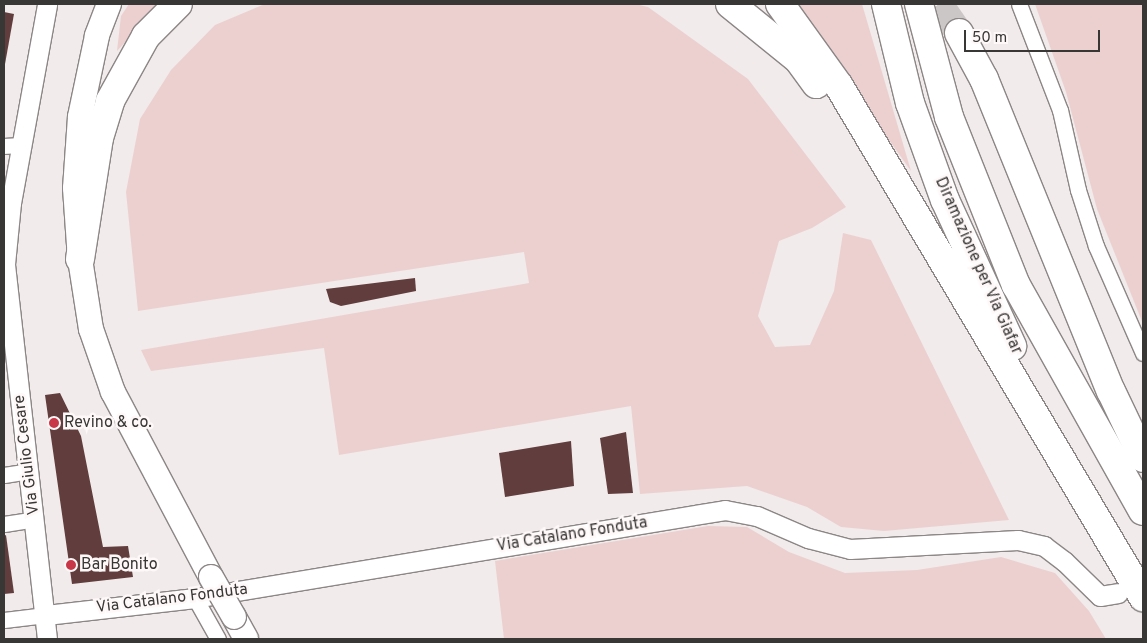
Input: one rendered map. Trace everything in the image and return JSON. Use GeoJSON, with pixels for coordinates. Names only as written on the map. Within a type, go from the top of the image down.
{"type":"FeatureCollection","features":[{"type":"Feature","properties":{"kind":"highway"},"geometry":{"type":"LineString","coordinates":[[80,259],[99,138],[110,101],[146,36],[178,4]]}},
{"type":"Feature","properties":{"kind":"highway"},"geometry":{"type":"LineString","coordinates":[[730,4],[798,59],[912,210]]}},
{"type":"Feature","properties":{"kind":"highway"},"geometry":{"type":"LineString","coordinates":[[780,4],[839,86],[912,210],[1131,595]]}},
{"type":"Feature","properties":{"kind":"highway","name":"Diramazione per Via Giafar"},"geometry":{"type":"LineString","coordinates":[[886,4],[910,103],[945,200],[1002,328],[1140,569]]}},
{"type":"Feature","properties":{"kind":"highway","name":"Diramazione per Via Giafar"},"geometry":{"type":"LineString","coordinates":[[919,4],[949,117],[1016,285],[1143,511]]}},
{"type":"Feature","properties":{"kind":"highway"},"geometry":{"type":"LineString","coordinates":[[959,33],[984,78],[1111,391],[1143,458]]}},
{"type":"Feature","properties":{"kind":"main road"},"geometry":{"type":"LineString","coordinates":[[104,4],[80,116],[75,188],[80,259],[91,329],[113,392],[246,639]]}},
{"type":"Feature","properties":{"kind":"main road"},"geometry":{"type":"LineString","coordinates":[[97,36],[109,4]]}},
{"type":"Feature","properties":{"kind":"street","name":"Via Giulio Cesare"},"geometry":{"type":"LineString","coordinates":[[47,639],[46,615],[5,264],[10,203],[23,145],[48,4]]}},
{"type":"Feature","properties":{"kind":"street"},"geometry":{"type":"LineString","coordinates":[[1019,4],[1060,110],[1078,190],[1096,246],[1143,353]]}},
{"type":"Feature","properties":{"kind":"street"},"geometry":{"type":"LineString","coordinates":[[4,146],[23,145]]}},
{"type":"Feature","properties":{"kind":"street"},"geometry":{"type":"LineString","coordinates":[[4,476],[29,471]]}},
{"type":"Feature","properties":{"kind":"street","name":"Via Catalano Fonduta"},"geometry":{"type":"LineString","coordinates":[[4,620],[195,598],[724,510],[757,516],[808,538],[850,549],[1018,540],[1044,546],[1064,561],[1100,596],[1131,595]]}},
{"type":"Feature","properties":{"kind":"street"},"geometry":{"type":"LineString","coordinates":[[4,524],[34,519]]}},
{"type":"Feature","properties":{"kind":"street"},"geometry":{"type":"LineString","coordinates":[[195,598],[218,639]]}},
{"type":"Feature","properties":{"kind":"shaded area"},"geometry":{"type":"Polygon","coordinates":[[[129,4],[160,4],[117,51],[121,16],[129,4]]]}},
{"type":"Feature","properties":{"kind":"shaded area"},"geometry":{"type":"Polygon","coordinates":[[[265,4],[635,4],[648,7],[748,79],[846,207],[812,228],[779,241],[758,316],[775,347],[810,345],[834,291],[843,233],[871,240],[1009,520],[884,531],[841,527],[807,507],[747,486],[640,494],[631,406],[339,455],[324,348],[151,371],[141,350],[529,283],[524,252],[138,311],[126,192],[140,119],[171,70],[215,25],[265,4]]]}},
{"type":"Feature","properties":{"kind":"shaded area"},"geometry":{"type":"Polygon","coordinates":[[[794,4],[862,4],[911,171],[874,119],[794,4]]]}},
{"type":"Feature","properties":{"kind":"shaded area"},"geometry":{"type":"Polygon","coordinates":[[[1035,4],[1143,4],[1143,324],[1097,209],[1066,92],[1035,4]]]}},
{"type":"Feature","properties":{"kind":"shaded area"},"geometry":{"type":"Polygon","coordinates":[[[708,526],[747,527],[789,552],[845,573],[917,570],[1001,557],[1055,573],[1089,611],[1106,639],[504,639],[495,561],[708,526]]]}},
{"type":"Feature","properties":{"kind":"building"},"geometry":{"type":"Polygon","coordinates":[[[4,12],[14,14],[5,64],[4,64],[4,12]]]}},
{"type":"Feature","properties":{"kind":"building"},"geometry":{"type":"Polygon","coordinates":[[[415,278],[416,291],[341,306],[330,302],[326,289],[415,278]]]}},
{"type":"Feature","properties":{"kind":"building"},"geometry":{"type":"Polygon","coordinates":[[[60,393],[81,436],[103,547],[128,546],[133,577],[72,584],[45,395],[60,393]]]}},
{"type":"Feature","properties":{"kind":"building"},"geometry":{"type":"Polygon","coordinates":[[[626,432],[633,493],[608,494],[600,438],[626,432]]]}},
{"type":"Feature","properties":{"kind":"building"},"geometry":{"type":"Polygon","coordinates":[[[571,441],[574,486],[505,497],[499,453],[571,441]]]}},
{"type":"Feature","properties":{"kind":"building"},"geometry":{"type":"Polygon","coordinates":[[[6,535],[14,593],[4,594],[4,536],[6,535]]]}},
{"type":"Feature","properties":{"kind":"tunnel"},"geometry":{"type":"LineString","coordinates":[[939,4],[959,33]]}},
{"type":"Feature","properties":{"kind":"place","name":"Revino & co."},"geometry":{"type":"Point","coordinates":[54,423]}},
{"type":"Feature","properties":{"kind":"place","name":"Bar Bonito"},"geometry":{"type":"Point","coordinates":[71,565]}}]}
